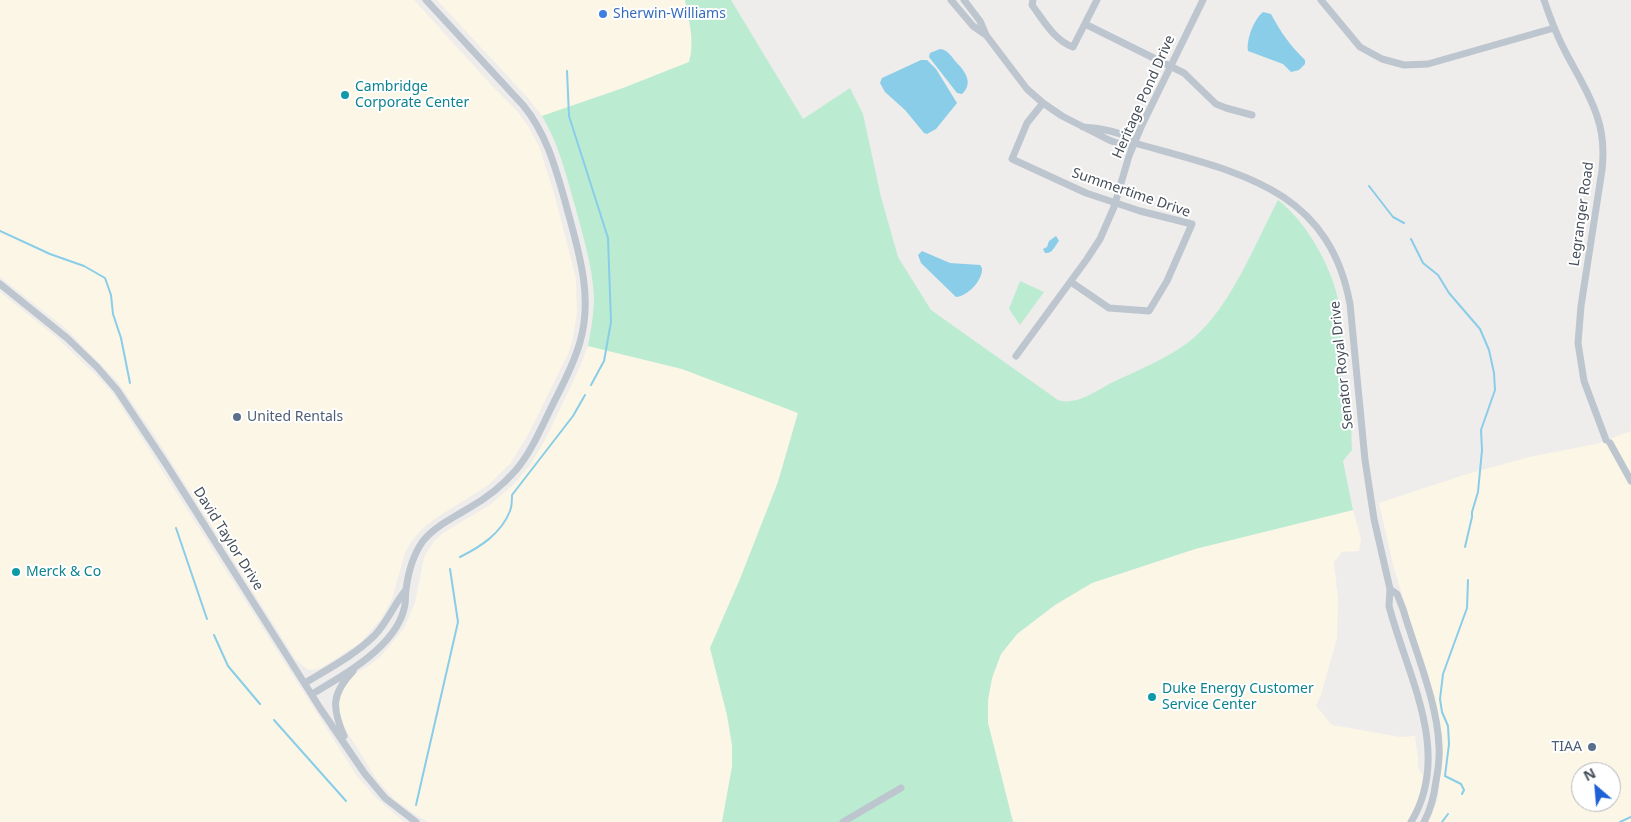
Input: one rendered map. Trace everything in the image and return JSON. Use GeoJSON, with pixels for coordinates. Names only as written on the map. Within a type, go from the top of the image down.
{"type":"FeatureCollection","features":[{"type":"Feature","properties":{"kind":"street"},"geometry":{"type":"LineString","coordinates":[[351,752],[337,719],[335,700],[337,692],[344,681],[384,643],[398,624],[405,607],[406,591],[414,557],[428,535],[438,526],[492,493],[509,477],[524,458],[573,362],[583,331],[586,306],[580,259],[556,169],[544,136],[523,105],[426,0]]}},
{"type":"Feature","properties":{"kind":"street"},"geometry":{"type":"LineString","coordinates":[[951,0],[973,26],[986,35]]}},
{"type":"Feature","properties":{"kind":"street"},"geometry":{"type":"LineString","coordinates":[[964,0],[980,21],[986,35]]}},
{"type":"Feature","properties":{"kind":"street"},"geometry":{"type":"LineString","coordinates":[[1033,0],[1032,5],[1059,40],[1074,47],[1097,0]]}},
{"type":"Feature","properties":{"kind":"street","name":"Heritage Pond Drive"},"geometry":{"type":"LineString","coordinates":[[1016,356],[1071,282],[1100,239],[1116,203],[1129,156],[1142,125],[1203,0]]}},
{"type":"Feature","properties":{"kind":"street"},"geometry":{"type":"LineString","coordinates":[[1321,0],[1360,47],[1382,59],[1404,66],[1428,64],[1554,28]]}},
{"type":"Feature","properties":{"kind":"street","name":"Legranger Road"},"geometry":{"type":"LineString","coordinates":[[1544,0],[1554,28],[1598,116],[1601,130],[1602,170],[1581,301],[1578,343],[1580,367],[1585,386],[1608,441],[1631,481]]}},
{"type":"Feature","properties":{"kind":"street"},"geometry":{"type":"LineString","coordinates":[[1085,24],[1190,76],[1216,104],[1252,115]]}},
{"type":"Feature","properties":{"kind":"street","name":"Senator Royal Drive"},"geometry":{"type":"LineString","coordinates":[[986,35],[1027,89],[1062,116],[1084,126],[1125,136],[1135,143],[1232,173],[1267,186],[1284,196],[1301,210],[1318,229],[1330,247],[1342,274],[1350,304],[1366,469],[1374,519],[1390,589],[1389,606],[1420,706],[1428,745],[1427,772],[1423,795],[1411,822]]}},
{"type":"Feature","properties":{"kind":"street","name":"Summertime Drive"},"geometry":{"type":"LineString","coordinates":[[1043,103],[1027,122],[1012,159],[1086,193],[1140,212],[1192,224],[1178,258],[1149,311],[1114,309],[1102,304],[1071,282]]}},
{"type":"Feature","properties":{"kind":"street","name":"David Taylor Drive"},"geometry":{"type":"LineString","coordinates":[[0,284],[67,338],[97,367],[118,391],[369,780],[385,798],[416,822]]}},
{"type":"Feature","properties":{"kind":"street","name":"Senator Royal Drive"},"geometry":{"type":"LineString","coordinates":[[1390,589],[1399,598],[1433,704],[1438,732],[1439,754],[1434,798],[1424,822]]}},
{"type":"Feature","properties":{"kind":"street"},"geometry":{"type":"LineString","coordinates":[[305,683],[343,660],[370,639],[382,627],[406,591]]}},
{"type":"Feature","properties":{"kind":"street"},"geometry":{"type":"LineString","coordinates":[[312,694],[368,657]]}},
{"type":"Feature","properties":{"kind":"street"},"geometry":{"type":"LineString","coordinates":[[843,822],[901,788]]}},
{"type":"Feature","properties":{"kind":"shaded area"},"geometry":{"type":"Polygon","coordinates":[[[0,0],[414,0],[517,111],[539,146],[554,193],[576,278],[577,312],[573,338],[568,354],[530,431],[510,464],[487,486],[423,528],[411,542],[405,553],[392,599],[381,619],[360,643],[321,668],[307,669],[296,660],[153,433],[117,381],[65,328],[0,277],[0,0]]]}},
{"type":"Feature","properties":{"kind":"shaded area"},"geometry":{"type":"Polygon","coordinates":[[[437,0],[685,0],[691,32],[692,52],[689,62],[623,88],[542,116],[527,97],[437,0]]]}},
{"type":"Feature","properties":{"kind":"shaded area"},"geometry":{"type":"Polygon","coordinates":[[[0,292],[57,338],[114,395],[357,776],[375,797],[404,822],[0,822],[0,292]]]}},
{"type":"Feature","properties":{"kind":"shaded area"},"geometry":{"type":"Polygon","coordinates":[[[588,346],[682,369],[798,412],[778,482],[740,579],[710,648],[727,715],[732,745],[732,767],[722,822],[428,822],[394,799],[377,780],[344,727],[337,705],[342,689],[356,673],[382,655],[404,628],[415,603],[424,557],[434,541],[443,533],[491,504],[514,484],[530,465],[545,440],[588,346]]]}},
{"type":"Feature","properties":{"kind":"shaded area","name":"TIAA"},"geometry":{"type":"Polygon","coordinates":[[[1631,431],[1631,822],[1429,822],[1438,799],[1443,750],[1442,735],[1437,708],[1393,565],[1379,503],[1464,475],[1529,457],[1596,444],[1631,431]]]}},
{"type":"Feature","properties":{"kind":"shaded area"},"geometry":{"type":"Polygon","coordinates":[[[1353,510],[1361,539],[1359,551],[1342,552],[1334,562],[1338,599],[1337,638],[1321,695],[1316,706],[1332,725],[1401,737],[1415,736],[1418,768],[1423,775],[1418,801],[1408,822],[1013,822],[988,723],[988,700],[992,678],[1001,654],[1017,634],[1055,605],[1092,583],[1195,549],[1353,510]]]}},
{"type":"Feature","properties":{"kind":"green space"},"geometry":{"type":"Polygon","coordinates":[[[685,0],[731,0],[803,119],[850,88],[863,114],[881,197],[898,257],[931,310],[1058,400],[1072,401],[1086,397],[1168,355],[1186,344],[1201,331],[1215,315],[1239,278],[1278,200],[1300,222],[1309,235],[1318,249],[1332,280],[1340,310],[1341,367],[1351,420],[1352,450],[1343,461],[1353,510],[1195,549],[1092,583],[1055,605],[1017,634],[1001,654],[992,678],[988,700],[988,723],[1013,822],[722,822],[732,767],[732,745],[727,715],[710,648],[740,579],[778,482],[798,413],[682,369],[588,346],[594,296],[589,262],[562,160],[542,116],[623,88],[689,62],[691,54],[690,23],[685,0]]]}},
{"type":"Feature","properties":{"kind":"green space"},"geometry":{"type":"Polygon","coordinates":[[[1020,281],[1044,292],[1020,325],[1009,309],[1020,281]]]}},
{"type":"Feature","properties":{"kind":"water"},"geometry":{"type":"Polygon","coordinates":[[[1263,12],[1271,14],[1294,49],[1305,60],[1305,64],[1299,70],[1291,72],[1283,64],[1248,51],[1251,30],[1263,12]]]}},
{"type":"Feature","properties":{"kind":"water"},"geometry":{"type":"Polygon","coordinates":[[[940,49],[949,54],[967,77],[966,90],[962,94],[957,93],[929,57],[930,53],[940,49]]]}},
{"type":"Feature","properties":{"kind":"water"},"geometry":{"type":"Polygon","coordinates":[[[921,60],[927,60],[936,69],[957,103],[936,129],[927,134],[885,92],[880,83],[882,78],[921,60]]]}},
{"type":"Feature","properties":{"kind":"water"},"geometry":{"type":"Polygon","coordinates":[[[1056,236],[1059,241],[1052,251],[1045,253],[1043,249],[1056,236]]]}},
{"type":"Feature","properties":{"kind":"water"},"geometry":{"type":"Polygon","coordinates":[[[922,251],[950,263],[980,265],[982,273],[970,291],[956,297],[921,263],[918,255],[922,251]]]}},
{"type":"Feature","properties":{"kind":"waterway"},"geometry":{"type":"LineString","coordinates":[[567,71],[569,116],[608,238],[611,322],[604,361],[591,385]]}},
{"type":"Feature","properties":{"kind":"waterway"},"geometry":{"type":"LineString","coordinates":[[1369,186],[1393,217],[1404,223]]}},
{"type":"Feature","properties":{"kind":"waterway"},"geometry":{"type":"LineString","coordinates":[[0,231],[50,254],[84,266],[105,278],[111,295],[113,314],[121,338],[130,383]]}},
{"type":"Feature","properties":{"kind":"waterway"},"geometry":{"type":"LineString","coordinates":[[1411,239],[1423,263],[1438,275],[1449,293],[1480,329],[1489,350],[1494,373],[1495,390],[1481,430],[1482,450],[1478,492],[1465,547]]}},
{"type":"Feature","properties":{"kind":"waterway"},"geometry":{"type":"LineString","coordinates":[[460,557],[489,539],[501,526],[511,509],[512,495],[573,416],[585,395]]}},
{"type":"Feature","properties":{"kind":"waterway"},"geometry":{"type":"LineString","coordinates":[[176,528],[207,619]]}},
{"type":"Feature","properties":{"kind":"waterway"},"geometry":{"type":"LineString","coordinates":[[416,805],[458,622],[450,569]]}},
{"type":"Feature","properties":{"kind":"waterway"},"geometry":{"type":"LineString","coordinates":[[1462,794],[1464,790],[1461,784],[1445,776],[1449,744],[1448,726],[1442,712],[1440,699],[1443,674],[1467,608],[1468,580]]}},
{"type":"Feature","properties":{"kind":"waterway"},"geometry":{"type":"LineString","coordinates":[[214,635],[228,666],[260,704]]}},
{"type":"Feature","properties":{"kind":"waterway"},"geometry":{"type":"LineString","coordinates":[[274,720],[346,801]]}},
{"type":"Feature","properties":{"kind":"waterway"},"geometry":{"type":"LineString","coordinates":[[1442,822],[1448,814]]}},
{"type":"Feature","properties":{"kind":"waterway"},"geometry":{"type":"LineString","coordinates":[[1620,822],[1631,817]]}},
{"type":"Feature","properties":{"kind":"place","name":"Sherwin-Williams"},"geometry":{"type":"Point","coordinates":[603,14]}},
{"type":"Feature","properties":{"kind":"place","name":"Cambridge Corporate Center"},"geometry":{"type":"Point","coordinates":[345,95]}},
{"type":"Feature","properties":{"kind":"place","name":"United Rentals"},"geometry":{"type":"Point","coordinates":[237,417]}},
{"type":"Feature","properties":{"kind":"place","name":"Merck & Co"},"geometry":{"type":"Point","coordinates":[16,572]}},
{"type":"Feature","properties":{"kind":"place","name":"Duke Energy Customer Service Center"},"geometry":{"type":"Point","coordinates":[1152,697]}},
{"type":"Feature","properties":{"kind":"place","name":"TIAA"},"geometry":{"type":"Point","coordinates":[1592,747]}}]}
